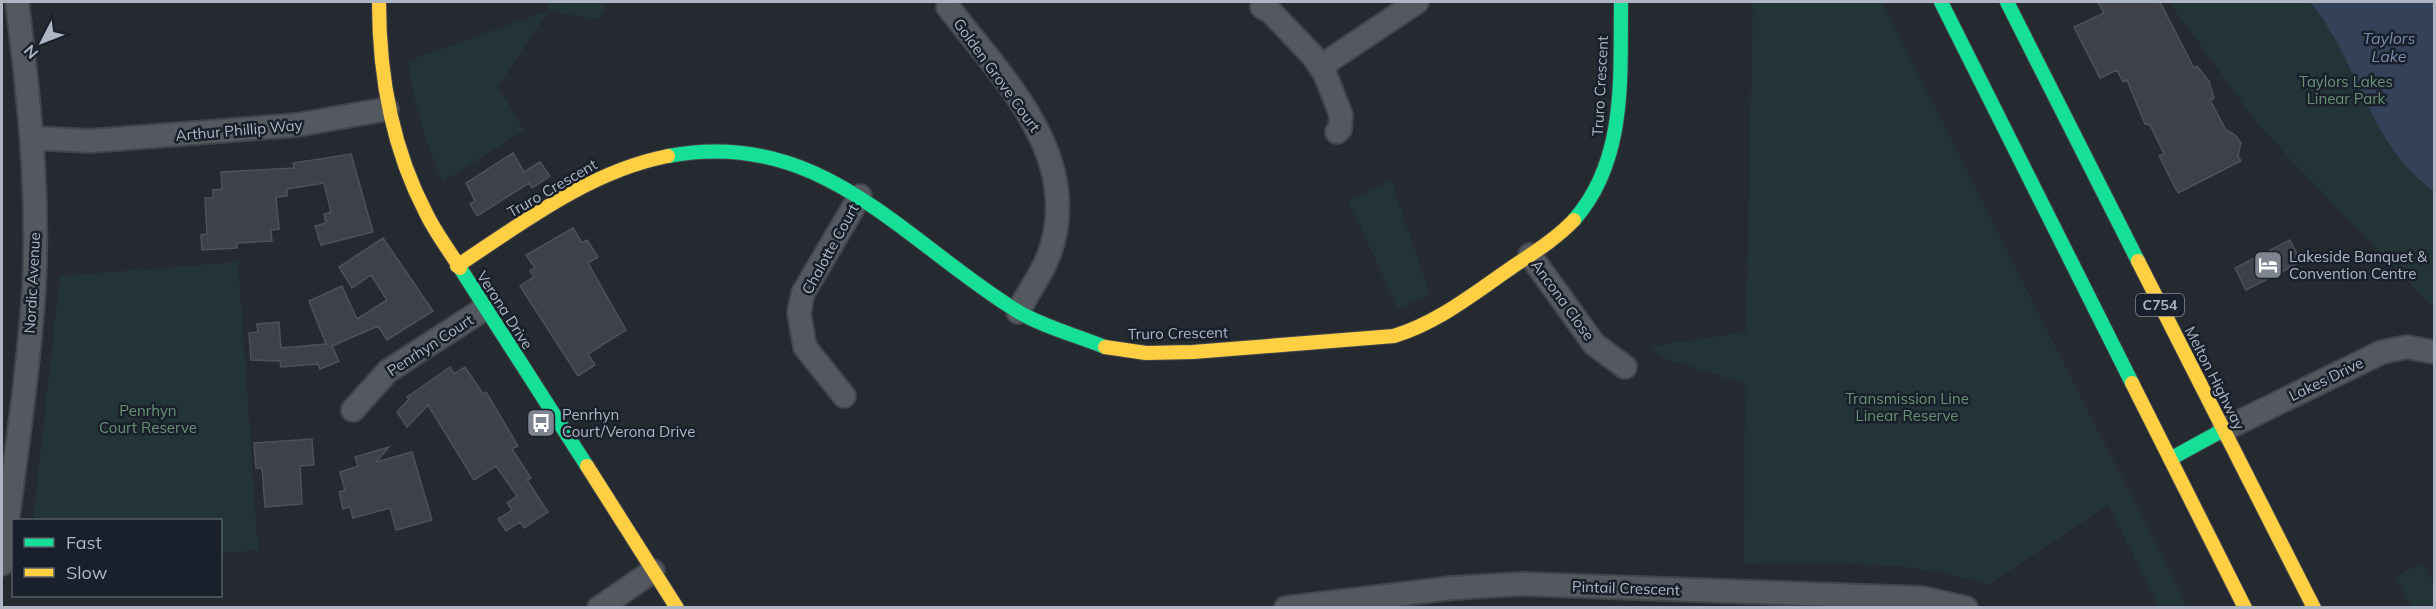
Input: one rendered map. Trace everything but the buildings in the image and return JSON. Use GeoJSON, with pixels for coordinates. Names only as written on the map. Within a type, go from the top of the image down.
{"type":"FeatureCollection","features":[{"type":"Feature","properties":{"kind":"main road","name":"Verona Drive"},"geometry":{"type":"LineString","coordinates":[[379,2],[382,84],[387,109],[412,186],[484,309],[677,608]]}},
{"type":"Feature","properties":{"kind":"main road","name":"Truro Crescent"},"geometry":{"type":"LineString","coordinates":[[457,266],[598,177],[671,154],[706,148],[760,153],[818,172],[860,196],[1018,312],[1090,342],[1127,352],[1146,353],[1394,336],[1425,326],[1449,313],[1530,255],[1579,214],[1600,184],[1614,143],[1621,2]]}},
{"type":"Feature","properties":{"kind":"main road"},"geometry":{"type":"LineString","coordinates":[[1941,2],[2245,608]]}},
{"type":"Feature","properties":{"kind":"main road","name":"Melton Highway"},"geometry":{"type":"LineString","coordinates":[[2007,2],[2314,608]]}},
{"type":"Feature","properties":{"kind":"main road"},"geometry":{"type":"LineString","coordinates":[[2170,459],[2223,430]]}},
{"type":"Feature","properties":{"kind":"street","name":"Nordic Avenue"},"geometry":{"type":"LineString","coordinates":[[2,564],[34,287],[33,146],[18,2]]}},
{"type":"Feature","properties":{"kind":"street"},"geometry":{"type":"LineString","coordinates":[[1321,66],[1417,2]]}},
{"type":"Feature","properties":{"kind":"street","name":"Golden Grove Court"},"geometry":{"type":"LineString","coordinates":[[948,7],[1034,121],[1053,165],[1058,210],[1053,244],[1047,262],[1018,312]]}},
{"type":"Feature","properties":{"kind":"street"},"geometry":{"type":"LineString","coordinates":[[1262,7],[1272,12],[1321,66],[1341,115],[1340,129],[1337,132]]}},
{"type":"Feature","properties":{"kind":"street","name":"Arthur Phillip Way"},"geometry":{"type":"LineString","coordinates":[[33,146],[297,126],[387,109]]}},
{"type":"Feature","properties":{"kind":"street","name":"Chalotte Court"},"geometry":{"type":"LineString","coordinates":[[843,396],[805,347],[799,313],[803,293],[860,196]]}},
{"type":"Feature","properties":{"kind":"street","name":"Ancona Close"},"geometry":{"type":"LineString","coordinates":[[1530,255],[1594,344],[1627,369]]}},
{"type":"Feature","properties":{"kind":"street","name":"Penrhyn Court"},"geometry":{"type":"LineString","coordinates":[[353,410],[388,371],[484,309]]}},
{"type":"Feature","properties":{"kind":"street","name":"Lakes Drive"},"geometry":{"type":"LineString","coordinates":[[2223,430],[2382,352],[2407,347],[2434,351]]}},
{"type":"Feature","properties":{"kind":"street"},"geometry":{"type":"LineString","coordinates":[[599,608],[653,571]]}},
{"type":"Feature","properties":{"kind":"street","name":"Pintail Crescent"},"geometry":{"type":"LineString","coordinates":[[1286,608],[1418,599],[1488,585],[1550,585],[1922,598],[1966,608]]}},
{"type":"Feature","properties":{"kind":"green space"},"geometry":{"type":"Polygon","coordinates":[[[546,2],[608,2],[598,19],[548,11],[546,2]]]}},
{"type":"Feature","properties":{"kind":"green space","name":"Transmission Line Linear Reserve"},"geometry":{"type":"Polygon","coordinates":[[[1753,2],[1882,2],[2187,607],[2160,607],[2108,505],[1988,585],[1958,576],[1898,566],[1744,564],[1745,384],[1658,356],[1653,346],[1746,332],[1753,2]]]}},
{"type":"Feature","properties":{"kind":"green space","name":"Taylors Lakes Linear Park"},"geometry":{"type":"Polygon","coordinates":[[[2169,2],[2434,2],[2434,309],[2260,127],[2169,2]]]}},
{"type":"Feature","properties":{"kind":"green space"},"geometry":{"type":"Polygon","coordinates":[[[548,11],[498,87],[524,130],[443,182],[421,123],[408,61],[548,11]]]}},
{"type":"Feature","properties":{"kind":"green space"},"geometry":{"type":"Polygon","coordinates":[[[1391,181],[1430,294],[1398,308],[1348,201],[1391,181]]]}},
{"type":"Feature","properties":{"kind":"green space","name":"Penrhyn Court Reserve"},"geometry":{"type":"Polygon","coordinates":[[[238,262],[258,550],[222,553],[222,519],[33,519],[60,276],[238,262]]]}},
{"type":"Feature","properties":{"kind":"green space"},"geometry":{"type":"Polygon","coordinates":[[[2423,562],[2434,585],[2434,607],[2412,607],[2396,576],[2423,562]]]}},
{"type":"Feature","properties":{"kind":"water","name":"Taylors Lake"},"geometry":{"type":"Polygon","coordinates":[[[2310,2],[2434,2],[2434,191],[2412,172],[2394,151],[2379,127],[2327,25],[2310,2]]]}},
{"type":"Feature","properties":{"kind":"traffic: fast"},"geometry":{"type":"LineString","coordinates":[[1574,220],[1591,196],[1604,171],[1612,144],[1620,88],[1621,2]]}},
{"type":"Feature","properties":{"kind":"traffic: fast"},"geometry":{"type":"LineString","coordinates":[[1941,2],[2132,383]]}},
{"type":"Feature","properties":{"kind":"traffic: fast"},"geometry":{"type":"LineString","coordinates":[[2007,2],[2138,261]]}},
{"type":"Feature","properties":{"kind":"traffic: fast"},"geometry":{"type":"LineString","coordinates":[[668,156],[722,151],[770,158],[815,173],[856,196],[896,223],[1017,311],[1048,326],[1105,347]]}},
{"type":"Feature","properties":{"kind":"traffic: fast"},"geometry":{"type":"LineString","coordinates":[[460,268],[587,466]]}},
{"type":"Feature","properties":{"kind":"traffic: fast"},"geometry":{"type":"LineString","coordinates":[[2170,459],[2223,430]]}},
{"type":"Feature","properties":{"kind":"traffic: slow"},"geometry":{"type":"LineString","coordinates":[[379,2],[385,84],[396,137],[404,163],[426,213],[460,268]]}},
{"type":"Feature","properties":{"kind":"traffic: slow"},"geometry":{"type":"LineString","coordinates":[[457,266],[532,216],[584,186],[611,173],[668,156]]}},
{"type":"Feature","properties":{"kind":"traffic: slow"},"geometry":{"type":"LineString","coordinates":[[1105,347],[1146,353],[1193,352],[1394,336],[1426,323],[1455,306],[1544,246],[1574,220]]}},
{"type":"Feature","properties":{"kind":"traffic: slow"},"geometry":{"type":"LineString","coordinates":[[2138,261],[2314,608]]}},
{"type":"Feature","properties":{"kind":"traffic: slow"},"geometry":{"type":"LineString","coordinates":[[2132,383],[2245,608]]}},
{"type":"Feature","properties":{"kind":"traffic: slow"},"geometry":{"type":"LineString","coordinates":[[587,466],[677,608]]}},
{"type":"Feature","properties":{"kind":"place","name":"Lakeside Banquet & Convention Centre"},"geometry":{"type":"Point","coordinates":[2268,265]}},
{"type":"Feature","properties":{"kind":"place","name":"Penrhyn Court/Verona Drive"},"geometry":{"type":"Point","coordinates":[541,423]}}]}
